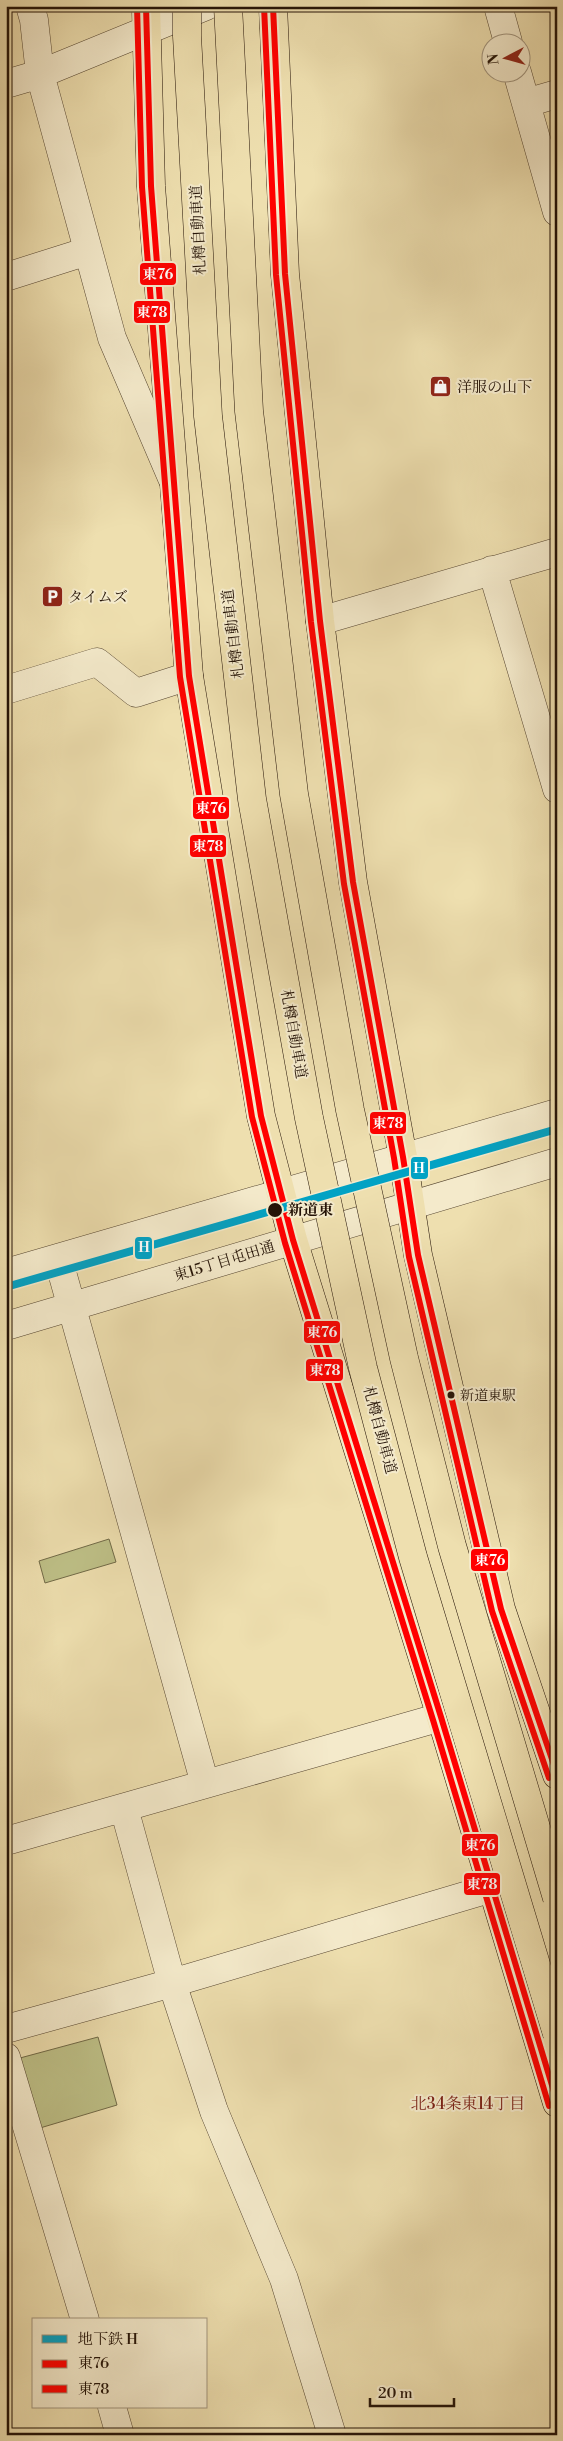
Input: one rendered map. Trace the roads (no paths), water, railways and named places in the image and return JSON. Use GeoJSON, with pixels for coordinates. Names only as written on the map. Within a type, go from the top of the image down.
{"type":"FeatureCollection","features":[{"type":"Feature","properties":{"kind":"highway","name":"札樽自動車道"},"geometry":{"type":"LineString","coordinates":[[187,6],[187,36],[208,416],[252,799],[309,1118],[363,1368],[413,1557],[557,2034]]}},
{"type":"Feature","properties":{"kind":"highway"},"geometry":{"type":"LineString","coordinates":[[228,6],[249,411],[296,804],[350,1110],[404,1358],[452,1546],[557,1898]]}},
{"type":"Feature","properties":{"kind":"highway"},"geometry":{"type":"LineString","coordinates":[[273,6],[285,274],[320,621],[354,882],[403,1157],[418,1255],[501,1609],[549,1727],[557,1775]]}},
{"type":"Feature","properties":{"kind":"highway"},"geometry":{"type":"LineString","coordinates":[[147,18],[151,186],[189,676],[261,1116],[293,1240],[441,1717],[557,2102]]}},
{"type":"Feature","properties":{"kind":"street"},"geometry":{"type":"LineString","coordinates":[[30,6],[34,20],[40,74],[112,338],[173,480]]}},
{"type":"Feature","properties":{"kind":"street"},"geometry":{"type":"LineString","coordinates":[[6,84],[40,74],[147,18],[206,6]]}},
{"type":"Feature","properties":{"kind":"street"},"geometry":{"type":"LineString","coordinates":[[498,6],[505,32]]}},
{"type":"Feature","properties":{"kind":"street"},"geometry":{"type":"LineString","coordinates":[[520,82],[557,212]]}},
{"type":"Feature","properties":{"kind":"street"},"geometry":{"type":"LineString","coordinates":[[526,103],[557,94]]}},
{"type":"Feature","properties":{"kind":"street"},"geometry":{"type":"LineString","coordinates":[[6,277],[88,252]]}},
{"type":"Feature","properties":{"kind":"street"},"geometry":{"type":"LineString","coordinates":[[320,621],[557,552]]}},
{"type":"Feature","properties":{"kind":"street"},"geometry":{"type":"LineString","coordinates":[[492,570],[557,789]]}},
{"type":"Feature","properties":{"kind":"street"},"geometry":{"type":"LineString","coordinates":[[6,690],[97,662],[136,693],[189,676]]}},
{"type":"Feature","properties":{"kind":"street"},"geometry":{"type":"LineString","coordinates":[[6,1273],[557,1113]]}},
{"type":"Feature","properties":{"kind":"street","name":"東15丁目屯田通"},"geometry":{"type":"LineString","coordinates":[[6,1326],[557,1162]]}},
{"type":"Feature","properties":{"kind":"street"},"geometry":{"type":"LineString","coordinates":[[58,1258],[205,1784]]}},
{"type":"Feature","properties":{"kind":"street"},"geometry":{"type":"LineString","coordinates":[[6,1841],[441,1717]]}},
{"type":"Feature","properties":{"kind":"street"},"geometry":{"type":"LineString","coordinates":[[124,1808],[172,1983],[214,2111],[284,2279],[332,2435]]}},
{"type":"Feature","properties":{"kind":"street"},"geometry":{"type":"LineString","coordinates":[[6,2029],[172,1983],[492,1888]]}},
{"type":"Feature","properties":{"kind":"street"},"geometry":{"type":"LineString","coordinates":[[6,2057],[84,2318]]}},
{"type":"Feature","properties":{"kind":"street"},"geometry":{"type":"LineString","coordinates":[[112,2408],[120,2435]]}},
{"type":"Feature","properties":{"kind":"metro line","name":"H"},"geometry":{"type":"LineString","coordinates":[[6,1287],[557,1129]]}},
{"type":"Feature","properties":{"kind":"place","name":"洋服の山下"},"geometry":{"type":"Point","coordinates":[441,387]}},
{"type":"Feature","properties":{"kind":"place","name":"タイムズ"},"geometry":{"type":"Point","coordinates":[52,597]}},
{"type":"Feature","properties":{"kind":"place","name":"新道東"},"geometry":{"type":"Point","coordinates":[275,1210]}},
{"type":"Feature","properties":{"kind":"place","name":"新道東駅"},"geometry":{"type":"Point","coordinates":[451,1395]}},
{"type":"Feature","properties":{"kind":"district","name":"北34条東14丁目"},"geometry":{"type":"Point","coordinates":[468,2103]}}]}
